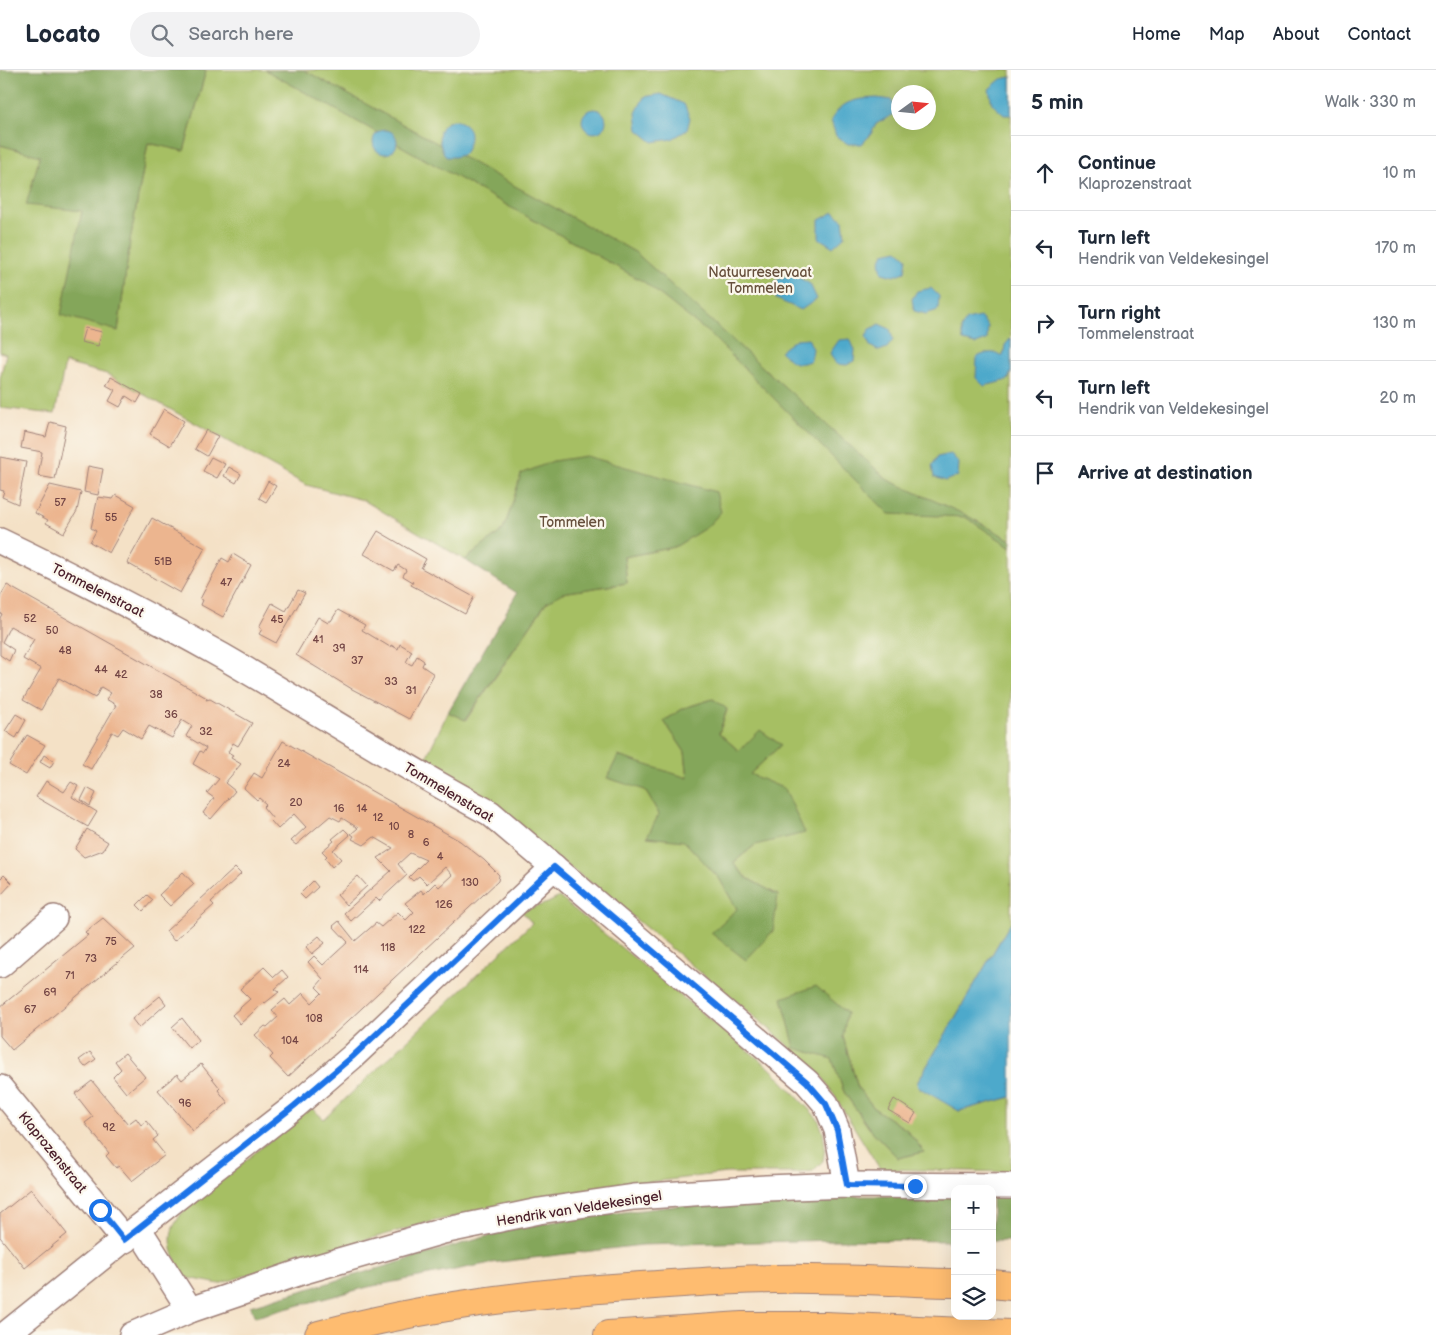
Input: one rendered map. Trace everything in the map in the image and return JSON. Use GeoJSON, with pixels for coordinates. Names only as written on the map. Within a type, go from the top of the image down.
{"type":"FeatureCollection","features":[{"type":"Feature","properties":{"kind":"highway"},"geometry":{"type":"LineString","coordinates":[[319,1335],[361,1323],[440,1308],[535,1295],[608,1288],[719,1281],[810,1279],[951,1283]]}},
{"type":"Feature","properties":{"kind":"highway"},"geometry":{"type":"LineString","coordinates":[[608,1335],[742,1326],[825,1326],[1002,1333]]}},
{"type":"Feature","properties":{"kind":"street","name":"Tommelenstraat"},"geometry":{"type":"LineString","coordinates":[[0,541],[98,588],[214,652],[432,782],[490,814],[807,1082],[826,1104],[837,1130],[847,1185]]}},
{"type":"Feature","properties":{"kind":"street"},"geometry":{"type":"LineString","coordinates":[[5,1335],[294,1106],[352,1057],[554,867]]}},
{"type":"Feature","properties":{"kind":"street"},"geometry":{"type":"LineString","coordinates":[[0,965],[54,918]]}},
{"type":"Feature","properties":{"kind":"street","name":"Klaprozenstraat"},"geometry":{"type":"LineString","coordinates":[[0,1088],[131,1234]]}},
{"type":"Feature","properties":{"kind":"street","name":"Hendrik van Veldekesingel"},"geometry":{"type":"LineString","coordinates":[[132,1335],[190,1310],[304,1271],[424,1237],[539,1211],[634,1197],[766,1188],[847,1185],[1011,1186]]}},
{"type":"Feature","properties":{"kind":"street"},"geometry":{"type":"LineString","coordinates":[[131,1234],[190,1310]]}},
{"type":"Feature","properties":{"kind":"green space"},"geometry":{"type":"Polygon","coordinates":[[[0,70],[206,70],[184,151],[148,143],[130,241],[118,331],[61,315],[82,211],[26,205],[40,156],[0,145],[0,70]]]}},
{"type":"Feature","properties":{"kind":"green space","name":"Natuurreservaat Tommelen"},"geometry":{"type":"Polygon","coordinates":[[[206,70],[1011,70],[1011,922],[917,1083],[959,1111],[1011,1097],[1011,1172],[880,1169],[824,1079],[773,1032],[594,885],[424,762],[448,712],[466,720],[546,603],[561,593],[627,583],[624,557],[675,547],[510,511],[503,530],[465,560],[363,500],[306,485],[107,374],[65,363],[55,414],[0,408],[0,378],[6,354],[0,352],[0,145],[41,155],[82,210],[118,331],[130,241],[148,143],[184,151],[206,70]],[[713,699],[684,708],[664,721],[685,752],[688,778],[645,790],[659,814],[719,878],[737,909],[778,895],[747,878],[733,863],[755,845],[750,774],[780,745],[739,751],[719,733],[727,710],[713,699]],[[843,1037],[832,1059],[844,1092],[869,1128],[898,1158],[924,1152],[907,1130],[875,1109],[858,1088],[843,1037]]]}},
{"type":"Feature","properties":{"kind":"green space"},"geometry":{"type":"Polygon","coordinates":[[[265,70],[304,70],[635,252],[888,480],[966,515],[1011,540],[1011,547],[965,517],[889,514],[710,334],[644,282],[265,70]]]}},
{"type":"Feature","properties":{"kind":"green space","name":"Tommelen"},"geometry":{"type":"Polygon","coordinates":[[[586,456],[716,492],[721,512],[707,527],[675,547],[624,557],[627,583],[562,593],[546,603],[465,720],[448,712],[517,593],[465,560],[503,530],[521,474],[553,461],[586,456]]]}},
{"type":"Feature","properties":{"kind":"green space"},"geometry":{"type":"Polygon","coordinates":[[[713,699],[727,709],[719,733],[739,751],[760,730],[781,745],[750,774],[785,789],[805,833],[755,845],[733,863],[747,878],[778,895],[773,931],[746,960],[711,933],[737,909],[719,878],[684,841],[647,837],[659,814],[645,790],[607,778],[618,756],[688,778],[685,752],[664,721],[684,708],[713,699]]]}},
{"type":"Feature","properties":{"kind":"green space"},"geometry":{"type":"Polygon","coordinates":[[[559,897],[771,1069],[818,1119],[823,1132],[825,1147],[823,1161],[813,1171],[797,1173],[726,1173],[601,1188],[434,1221],[301,1258],[219,1284],[184,1277],[175,1260],[171,1240],[173,1228],[181,1214],[310,1107],[324,1119],[532,923],[521,911],[548,903],[559,897]]]}},
{"type":"Feature","properties":{"kind":"green space"},"geometry":{"type":"Polygon","coordinates":[[[816,986],[847,1013],[843,1037],[858,1088],[875,1109],[907,1130],[924,1152],[898,1158],[869,1128],[844,1092],[832,1059],[795,1048],[782,998],[816,986]]]}},
{"type":"Feature","properties":{"kind":"green space"},"geometry":{"type":"Polygon","coordinates":[[[796,1196],[951,1196],[951,1241],[838,1240],[642,1245],[491,1263],[368,1287],[255,1317],[250,1306],[512,1229],[575,1218],[699,1203],[796,1196]]]}},
{"type":"Feature","properties":{"kind":"green space"},"geometry":{"type":"Polygon","coordinates":[[[996,1196],[1011,1196],[1011,1241],[996,1241],[996,1196]]]}},
{"type":"Feature","properties":{"kind":"water"},"geometry":{"type":"Polygon","coordinates":[[[1011,77],[1011,115],[1004,115],[992,104],[989,89],[1001,79],[1011,77]]]}},
{"type":"Feature","properties":{"kind":"water"},"geometry":{"type":"Polygon","coordinates":[[[661,94],[684,104],[690,118],[687,130],[672,139],[653,142],[638,130],[636,113],[644,97],[661,94]]]}},
{"type":"Feature","properties":{"kind":"water"},"geometry":{"type":"Polygon","coordinates":[[[862,99],[891,100],[891,116],[876,124],[871,134],[862,144],[848,144],[836,136],[831,120],[840,108],[850,102],[862,99]]]}},
{"type":"Feature","properties":{"kind":"water"},"geometry":{"type":"Polygon","coordinates":[[[594,109],[599,110],[605,116],[605,126],[599,132],[594,133],[589,132],[583,126],[582,121],[583,116],[589,110],[594,109]]]}},
{"type":"Feature","properties":{"kind":"water"},"geometry":{"type":"Polygon","coordinates":[[[452,120],[464,124],[470,132],[470,137],[464,154],[446,157],[441,147],[439,136],[442,126],[452,120]]]}},
{"type":"Feature","properties":{"kind":"water"},"geometry":{"type":"Polygon","coordinates":[[[385,130],[390,131],[396,137],[396,147],[390,153],[385,154],[380,153],[374,147],[373,142],[374,137],[380,131],[385,130]]]}},
{"type":"Feature","properties":{"kind":"water"},"geometry":{"type":"Polygon","coordinates":[[[834,212],[843,220],[845,236],[833,247],[819,238],[819,220],[834,212]]]}},
{"type":"Feature","properties":{"kind":"water"},"geometry":{"type":"Polygon","coordinates":[[[898,250],[907,258],[905,272],[894,276],[882,273],[880,261],[884,253],[898,250]]]}},
{"type":"Feature","properties":{"kind":"water"},"geometry":{"type":"Polygon","coordinates":[[[791,273],[810,284],[817,299],[801,310],[776,299],[775,281],[791,273]]]}},
{"type":"Feature","properties":{"kind":"water"},"geometry":{"type":"Polygon","coordinates":[[[931,288],[939,296],[938,310],[926,314],[914,311],[912,299],[917,291],[931,288]]]}},
{"type":"Feature","properties":{"kind":"water"},"geometry":{"type":"Polygon","coordinates":[[[980,317],[988,326],[987,340],[976,344],[963,341],[961,329],[966,320],[980,317]]]}},
{"type":"Feature","properties":{"kind":"water"},"geometry":{"type":"Polygon","coordinates":[[[879,324],[890,329],[893,340],[887,348],[879,351],[870,346],[866,337],[869,330],[879,324]]]}},
{"type":"Feature","properties":{"kind":"water"},"geometry":{"type":"Polygon","coordinates":[[[808,338],[813,349],[811,360],[801,363],[794,362],[780,351],[796,339],[808,338]]]}},
{"type":"Feature","properties":{"kind":"water"},"geometry":{"type":"Polygon","coordinates":[[[1011,338],[1011,372],[1008,380],[984,386],[976,378],[977,357],[990,353],[1003,356],[1005,345],[1011,338]]]}},
{"type":"Feature","properties":{"kind":"water"},"geometry":{"type":"Polygon","coordinates":[[[850,339],[855,350],[854,361],[847,365],[836,364],[830,353],[839,340],[850,339]]]}},
{"type":"Feature","properties":{"kind":"water"},"geometry":{"type":"Polygon","coordinates":[[[951,454],[959,463],[958,476],[946,481],[934,477],[932,466],[937,457],[951,454]]]}},
{"type":"Feature","properties":{"kind":"water"},"geometry":{"type":"Polygon","coordinates":[[[1011,922],[1011,1097],[959,1111],[918,1087],[917,1083],[1011,922]]]}},
{"type":"Feature","properties":{"kind":"building"},"geometry":{"type":"Polygon","coordinates":[[[85,328],[102,332],[98,346],[81,342],[85,328]]]}},
{"type":"Feature","properties":{"kind":"building"},"geometry":{"type":"Polygon","coordinates":[[[111,377],[142,394],[137,403],[126,396],[120,407],[109,401],[115,390],[106,385],[111,377]]]}},
{"type":"Feature","properties":{"kind":"building"},"geometry":{"type":"Polygon","coordinates":[[[164,409],[184,421],[170,446],[150,434],[164,409]]]}},
{"type":"Feature","properties":{"kind":"building"},"geometry":{"type":"Polygon","coordinates":[[[50,422],[66,426],[55,479],[38,476],[42,452],[21,448],[24,432],[46,437],[50,422]]]}},
{"type":"Feature","properties":{"kind":"building"},"geometry":{"type":"Polygon","coordinates":[[[206,430],[218,436],[207,456],[195,449],[206,430]]]}},
{"type":"Feature","properties":{"kind":"building"},"geometry":{"type":"Polygon","coordinates":[[[0,457],[26,462],[18,504],[2,497],[4,491],[0,490],[0,457]]]}},
{"type":"Feature","properties":{"kind":"building"},"geometry":{"type":"Polygon","coordinates":[[[211,457],[225,464],[217,478],[203,471],[211,457]]]}},
{"type":"Feature","properties":{"kind":"building"},"geometry":{"type":"Polygon","coordinates":[[[88,466],[103,469],[98,495],[84,492],[88,466]]]}},
{"type":"Feature","properties":{"kind":"building"},"geometry":{"type":"Polygon","coordinates":[[[229,467],[241,474],[236,483],[224,476],[229,467]]]}},
{"type":"Feature","properties":{"kind":"building"},"geometry":{"type":"Polygon","coordinates":[[[268,481],[276,486],[266,502],[259,498],[268,481]]]}},
{"type":"Feature","properties":{"kind":"building"},"geometry":{"type":"Polygon","coordinates":[[[50,485],[81,492],[77,511],[64,533],[46,523],[48,520],[35,513],[50,485]]]}},
{"type":"Feature","properties":{"kind":"building"},"geometry":{"type":"Polygon","coordinates":[[[116,495],[135,506],[109,553],[90,542],[96,531],[91,528],[98,497],[113,499],[116,495]]]}},
{"type":"Feature","properties":{"kind":"building"},"geometry":{"type":"Polygon","coordinates":[[[152,518],[205,548],[180,593],[127,563],[152,518]]]}},
{"type":"Feature","properties":{"kind":"building"},"geometry":{"type":"Polygon","coordinates":[[[378,531],[426,559],[421,568],[474,597],[465,614],[411,585],[413,582],[403,576],[406,570],[398,565],[394,571],[364,554],[378,531]]]}},
{"type":"Feature","properties":{"kind":"building"},"geometry":{"type":"Polygon","coordinates":[[[233,554],[251,565],[223,617],[201,605],[203,600],[200,599],[222,558],[229,562],[233,554]]]}},
{"type":"Feature","properties":{"kind":"building"},"geometry":{"type":"Polygon","coordinates":[[[7,585],[207,698],[206,700],[210,699],[252,723],[238,746],[233,743],[228,752],[233,755],[231,758],[241,764],[225,783],[235,791],[211,819],[203,813],[214,798],[207,793],[219,779],[193,764],[200,751],[203,753],[206,748],[186,736],[192,726],[182,720],[172,738],[149,726],[141,739],[123,728],[118,735],[112,732],[91,769],[82,764],[116,705],[106,699],[111,693],[101,687],[95,698],[59,678],[41,710],[23,700],[41,669],[23,659],[34,639],[10,626],[2,642],[14,650],[9,661],[0,655],[0,618],[2,614],[0,613],[0,597],[7,585]]]}},
{"type":"Feature","properties":{"kind":"building"},"geometry":{"type":"Polygon","coordinates":[[[298,590],[305,593],[276,643],[259,634],[262,629],[259,627],[272,603],[286,611],[298,590]]]}},
{"type":"Feature","properties":{"kind":"building"},"geometry":{"type":"Polygon","coordinates":[[[338,610],[365,625],[362,630],[390,647],[391,645],[398,649],[400,644],[412,651],[406,662],[412,665],[417,656],[424,661],[422,666],[434,674],[409,719],[352,689],[296,655],[318,617],[328,623],[338,610]]]}},
{"type":"Feature","properties":{"kind":"building"},"geometry":{"type":"Polygon","coordinates":[[[16,714],[26,720],[16,738],[5,731],[16,714]]]}},
{"type":"Feature","properties":{"kind":"building"},"geometry":{"type":"Polygon","coordinates":[[[27,735],[45,745],[26,775],[9,765],[27,735]]]}},
{"type":"Feature","properties":{"kind":"building"},"geometry":{"type":"Polygon","coordinates":[[[283,741],[460,841],[499,875],[498,881],[288,1077],[270,1058],[273,1055],[255,1035],[278,1017],[272,1010],[285,999],[290,1005],[303,993],[312,1003],[322,993],[316,987],[323,979],[308,962],[314,956],[323,965],[348,942],[333,926],[339,921],[355,941],[376,923],[381,927],[398,912],[406,920],[414,912],[405,903],[421,890],[424,894],[435,883],[439,887],[452,875],[445,867],[427,884],[419,876],[413,881],[409,877],[426,860],[410,853],[398,864],[407,875],[379,901],[376,898],[351,921],[344,913],[391,871],[378,858],[393,848],[374,837],[364,845],[352,839],[354,836],[351,834],[358,828],[342,818],[340,821],[330,816],[296,845],[291,841],[306,827],[294,814],[278,829],[271,821],[273,819],[263,807],[266,804],[259,798],[257,800],[244,788],[254,773],[262,778],[283,741]]]}},
{"type":"Feature","properties":{"kind":"building"},"geometry":{"type":"Polygon","coordinates":[[[44,755],[54,761],[50,768],[40,762],[44,755]]]}},
{"type":"Feature","properties":{"kind":"building"},"geometry":{"type":"Polygon","coordinates":[[[46,781],[64,792],[71,782],[78,786],[72,797],[97,812],[88,827],[36,797],[46,781]]]}},
{"type":"Feature","properties":{"kind":"building"},"geometry":{"type":"Polygon","coordinates":[[[87,788],[96,793],[90,806],[81,800],[87,788]]]}},
{"type":"Feature","properties":{"kind":"building"},"geometry":{"type":"Polygon","coordinates":[[[87,829],[108,842],[103,850],[84,857],[75,849],[87,829]]]}},
{"type":"Feature","properties":{"kind":"building"},"geometry":{"type":"Polygon","coordinates":[[[344,829],[350,835],[333,850],[341,859],[332,867],[325,858],[327,856],[322,851],[344,829]]]}},
{"type":"Feature","properties":{"kind":"building"},"geometry":{"type":"Polygon","coordinates":[[[235,868],[241,874],[211,902],[214,905],[174,941],[166,931],[235,868]]]}},
{"type":"Feature","properties":{"kind":"building"},"geometry":{"type":"Polygon","coordinates":[[[183,872],[194,884],[170,906],[159,895],[183,872]]]}},
{"type":"Feature","properties":{"kind":"building"},"geometry":{"type":"Polygon","coordinates":[[[4,875],[12,883],[0,896],[0,877],[4,875]]]}},
{"type":"Feature","properties":{"kind":"building"},"geometry":{"type":"Polygon","coordinates":[[[358,876],[367,886],[346,905],[337,895],[358,876]]]}},
{"type":"Feature","properties":{"kind":"building"},"geometry":{"type":"Polygon","coordinates":[[[313,881],[318,887],[305,899],[300,894],[313,881]]]}},
{"type":"Feature","properties":{"kind":"building"},"geometry":{"type":"Polygon","coordinates":[[[147,895],[153,900],[143,911],[137,905],[147,895]]]}},
{"type":"Feature","properties":{"kind":"building"},"geometry":{"type":"Polygon","coordinates":[[[103,918],[135,948],[12,1050],[0,1036],[0,1007],[88,935],[85,932],[103,918]]]}},
{"type":"Feature","properties":{"kind":"building"},"geometry":{"type":"Polygon","coordinates":[[[319,936],[325,943],[312,954],[306,947],[319,936]]]}},
{"type":"Feature","properties":{"kind":"building"},"geometry":{"type":"Polygon","coordinates":[[[264,967],[274,977],[282,970],[288,977],[275,989],[279,992],[264,1002],[240,1024],[232,1015],[250,999],[240,989],[264,967]]]}},
{"type":"Feature","properties":{"kind":"building"},"geometry":{"type":"Polygon","coordinates":[[[160,996],[166,1004],[139,1028],[132,1019],[160,996]]]}},
{"type":"Feature","properties":{"kind":"building"},"geometry":{"type":"Polygon","coordinates":[[[182,1018],[199,1040],[189,1048],[172,1027],[182,1018]]]}},
{"type":"Feature","properties":{"kind":"building"},"geometry":{"type":"Polygon","coordinates":[[[90,1052],[96,1059],[85,1067],[79,1060],[90,1052]]]}},
{"type":"Feature","properties":{"kind":"building"},"geometry":{"type":"Polygon","coordinates":[[[125,1053],[145,1077],[126,1093],[113,1077],[121,1069],[115,1061],[125,1053]]]}},
{"type":"Feature","properties":{"kind":"building"},"geometry":{"type":"Polygon","coordinates":[[[201,1064],[220,1088],[218,1090],[228,1103],[193,1131],[158,1090],[177,1074],[182,1080],[201,1064]]]}},
{"type":"Feature","properties":{"kind":"building"},"geometry":{"type":"Polygon","coordinates":[[[92,1081],[128,1124],[136,1118],[141,1125],[146,1121],[158,1136],[153,1140],[165,1155],[132,1181],[119,1166],[116,1168],[106,1156],[109,1153],[85,1123],[93,1117],[75,1094],[92,1081]]]}},
{"type":"Feature","properties":{"kind":"building"},"geometry":{"type":"Polygon","coordinates":[[[894,1099],[916,1113],[910,1123],[888,1110],[894,1099]]]}},
{"type":"Feature","properties":{"kind":"building"},"geometry":{"type":"Polygon","coordinates":[[[31,1189],[67,1234],[25,1268],[0,1237],[0,1214],[31,1189]]]}},
{"type":"Feature","properties":{"kind":"route"},"geometry":{"type":"LineString","coordinates":[[100,1210],[124,1240],[294,1106],[352,1057],[554,867],[807,1082],[826,1104],[837,1130],[847,1185],[915,1186]]}}]}
